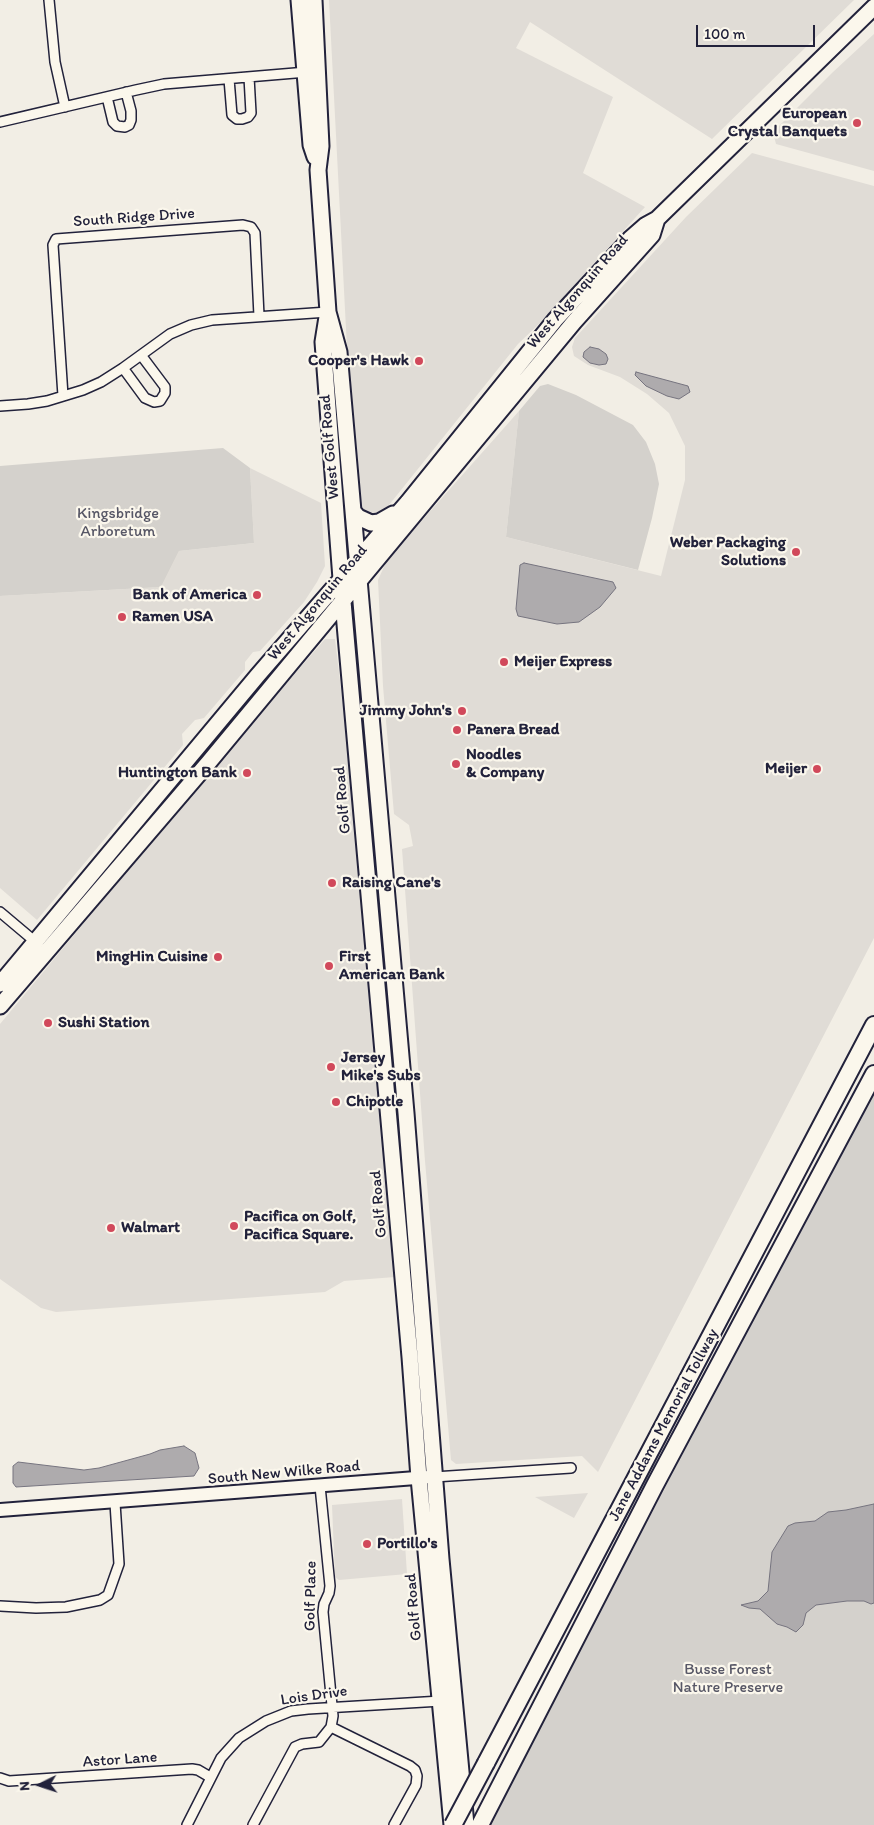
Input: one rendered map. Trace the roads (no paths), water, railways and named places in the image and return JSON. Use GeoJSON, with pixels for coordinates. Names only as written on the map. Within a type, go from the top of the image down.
{"type":"FeatureCollection","features":[{"type":"Feature","properties":{"kind":"highway","name":"Jane Addams Memorial Tollway"},"geometry":{"type":"LineString","coordinates":[[453,1825],[874,1025]]}},
{"type":"Feature","properties":{"kind":"highway","name":"Jane Addams Memorial Tollway"},"geometry":{"type":"LineString","coordinates":[[483,1820],[655,1485],[874,1074]]}},
{"type":"Feature","properties":{"kind":"main road","name":"West Golf Road"},"geometry":{"type":"LineString","coordinates":[[300,0],[311,72]]}},
{"type":"Feature","properties":{"kind":"main road","name":"West Golf Road"},"geometry":{"type":"LineString","coordinates":[[314,0],[311,72],[311,145],[318,170],[328,312],[339,352],[358,581]]}},
{"type":"Feature","properties":{"kind":"main road","name":"West Algonquin Road"},"geometry":{"type":"LineString","coordinates":[[0,1006],[40,946],[134,821],[401,509],[555,320],[630,239],[646,225],[657,219],[874,7]]}},
{"type":"Feature","properties":{"kind":"main road","name":"West Algonquin Road"},"geometry":{"type":"LineString","coordinates":[[0,984],[40,946],[209,762],[574,322],[652,235],[657,219]]}},
{"type":"Feature","properties":{"kind":"main road","name":"West Golf Road"},"geometry":{"type":"LineString","coordinates":[[328,312],[323,342],[341,579]]}},
{"type":"Feature","properties":{"kind":"main road"},"geometry":{"type":"LineString","coordinates":[[353,511],[358,517],[371,523],[379,522],[401,509]]}},
{"type":"Feature","properties":{"kind":"main road","name":"Golf Road"},"geometry":{"type":"LineString","coordinates":[[341,579],[410,1348],[419,1478],[453,1825]]}},
{"type":"Feature","properties":{"kind":"main road","name":"Golf Road"},"geometry":{"type":"LineString","coordinates":[[358,581],[405,1104],[441,1560],[466,1825]]}},
{"type":"Feature","properties":{"kind":"main road","name":"South New Wilke Road"},"geometry":{"type":"LineString","coordinates":[[0,1510],[115,1503],[434,1477]]}},
{"type":"Feature","properties":{"kind":"street"},"geometry":{"type":"LineString","coordinates":[[49,0],[55,62],[64,107]]}},
{"type":"Feature","properties":{"kind":"street"},"geometry":{"type":"LineString","coordinates":[[0,122],[164,84],[311,72]]}},
{"type":"Feature","properties":{"kind":"street"},"geometry":{"type":"LineString","coordinates":[[229,79],[232,115],[242,120],[251,113],[249,77]]}},
{"type":"Feature","properties":{"kind":"street"},"geometry":{"type":"LineString","coordinates":[[107,97],[113,122],[117,126],[125,127],[129,125],[131,120],[131,111],[126,92]]}},
{"type":"Feature","properties":{"kind":"street","name":"South Ridge Drive"},"geometry":{"type":"LineString","coordinates":[[63,396],[53,245],[56,239],[243,225],[251,227],[255,233],[260,316]]}},
{"type":"Feature","properties":{"kind":"street"},"geometry":{"type":"LineString","coordinates":[[0,406],[28,404],[63,396],[101,382],[170,334],[191,325],[212,320],[328,312]]}},
{"type":"Feature","properties":{"kind":"street"},"geometry":{"type":"LineString","coordinates":[[123,368],[145,398],[154,402],[160,401],[165,392],[165,387],[141,355]]}},
{"type":"Feature","properties":{"kind":"street"},"geometry":{"type":"LineString","coordinates":[[0,912],[40,946]]}},
{"type":"Feature","properties":{"kind":"street","name":"South New Wilke Road"},"geometry":{"type":"LineString","coordinates":[[434,1477],[571,1468]]}},
{"type":"Feature","properties":{"kind":"street","name":"Golf Place"},"geometry":{"type":"LineString","coordinates":[[320,1486],[330,1586],[323,1612],[334,1716],[331,1727]]}},
{"type":"Feature","properties":{"kind":"street"},"geometry":{"type":"LineString","coordinates":[[0,1606],[36,1608],[66,1606],[100,1600],[108,1595],[119,1564],[115,1503]]}},
{"type":"Feature","properties":{"kind":"street","name":"Lois Drive"},"geometry":{"type":"LineString","coordinates":[[190,1824],[210,1777],[230,1746],[258,1725],[278,1715],[291,1711],[333,1706],[441,1701]]}},
{"type":"Feature","properties":{"kind":"street"},"geometry":{"type":"LineString","coordinates":[[253,1825],[295,1747],[302,1744],[319,1742],[331,1727],[416,1770],[416,1785],[394,1825]]}},
{"type":"Feature","properties":{"kind":"street","name":"Astor Lane"},"geometry":{"type":"LineString","coordinates":[[0,1778],[9,1781],[192,1769],[198,1770],[210,1777]]}},
{"type":"Feature","properties":{"kind":"place","name":"European Crystal Banquets"},"geometry":{"type":"Point","coordinates":[857,123]}},
{"type":"Feature","properties":{"kind":"place","name":"Cooper's Hawk"},"geometry":{"type":"Point","coordinates":[419,361]}},
{"type":"Feature","properties":{"kind":"place","name":"Weber Packaging Solutions"},"geometry":{"type":"Point","coordinates":[796,552]}},
{"type":"Feature","properties":{"kind":"place","name":"Bank of America"},"geometry":{"type":"Point","coordinates":[257,595]}},
{"type":"Feature","properties":{"kind":"place","name":"Ramen USA"},"geometry":{"type":"Point","coordinates":[122,617]}},
{"type":"Feature","properties":{"kind":"place","name":"Meijer Express"},"geometry":{"type":"Point","coordinates":[504,662]}},
{"type":"Feature","properties":{"kind":"place","name":"Jimmy John's"},"geometry":{"type":"Point","coordinates":[462,711]}},
{"type":"Feature","properties":{"kind":"place","name":"Panera Bread"},"geometry":{"type":"Point","coordinates":[457,730]}},
{"type":"Feature","properties":{"kind":"place","name":"Noodles & Company"},"geometry":{"type":"Point","coordinates":[456,764]}},
{"type":"Feature","properties":{"kind":"place","name":"Meijer"},"geometry":{"type":"Point","coordinates":[817,769]}},
{"type":"Feature","properties":{"kind":"place","name":"Huntington Bank"},"geometry":{"type":"Point","coordinates":[247,773]}},
{"type":"Feature","properties":{"kind":"place","name":"Raising Cane's"},"geometry":{"type":"Point","coordinates":[332,883]}},
{"type":"Feature","properties":{"kind":"place","name":"MingHin Cuisine"},"geometry":{"type":"Point","coordinates":[218,957]}},
{"type":"Feature","properties":{"kind":"place","name":"First American Bank"},"geometry":{"type":"Point","coordinates":[329,966]}},
{"type":"Feature","properties":{"kind":"place","name":"Sushi Station"},"geometry":{"type":"Point","coordinates":[48,1023]}},
{"type":"Feature","properties":{"kind":"place","name":"Jersey Mike's Subs"},"geometry":{"type":"Point","coordinates":[331,1067]}},
{"type":"Feature","properties":{"kind":"place","name":"Chipotle"},"geometry":{"type":"Point","coordinates":[336,1102]}},
{"type":"Feature","properties":{"kind":"place","name":"Pacifica on Golf, Pacifica Square."},"geometry":{"type":"Point","coordinates":[234,1226]}},
{"type":"Feature","properties":{"kind":"place","name":"Walmart"},"geometry":{"type":"Point","coordinates":[111,1228]}},
{"type":"Feature","properties":{"kind":"place","name":"Portillo's"},"geometry":{"type":"Point","coordinates":[367,1544]}},
{"type":"Feature","properties":{"kind":"park label","name":"Kingsbridge Arboretum"},"geometry":{"type":"Point","coordinates":[118,523]}},
{"type":"Feature","properties":{"kind":"park label","name":"Busse Forest Nature Preserve"},"geometry":{"type":"Point","coordinates":[728,1679]}}]}
